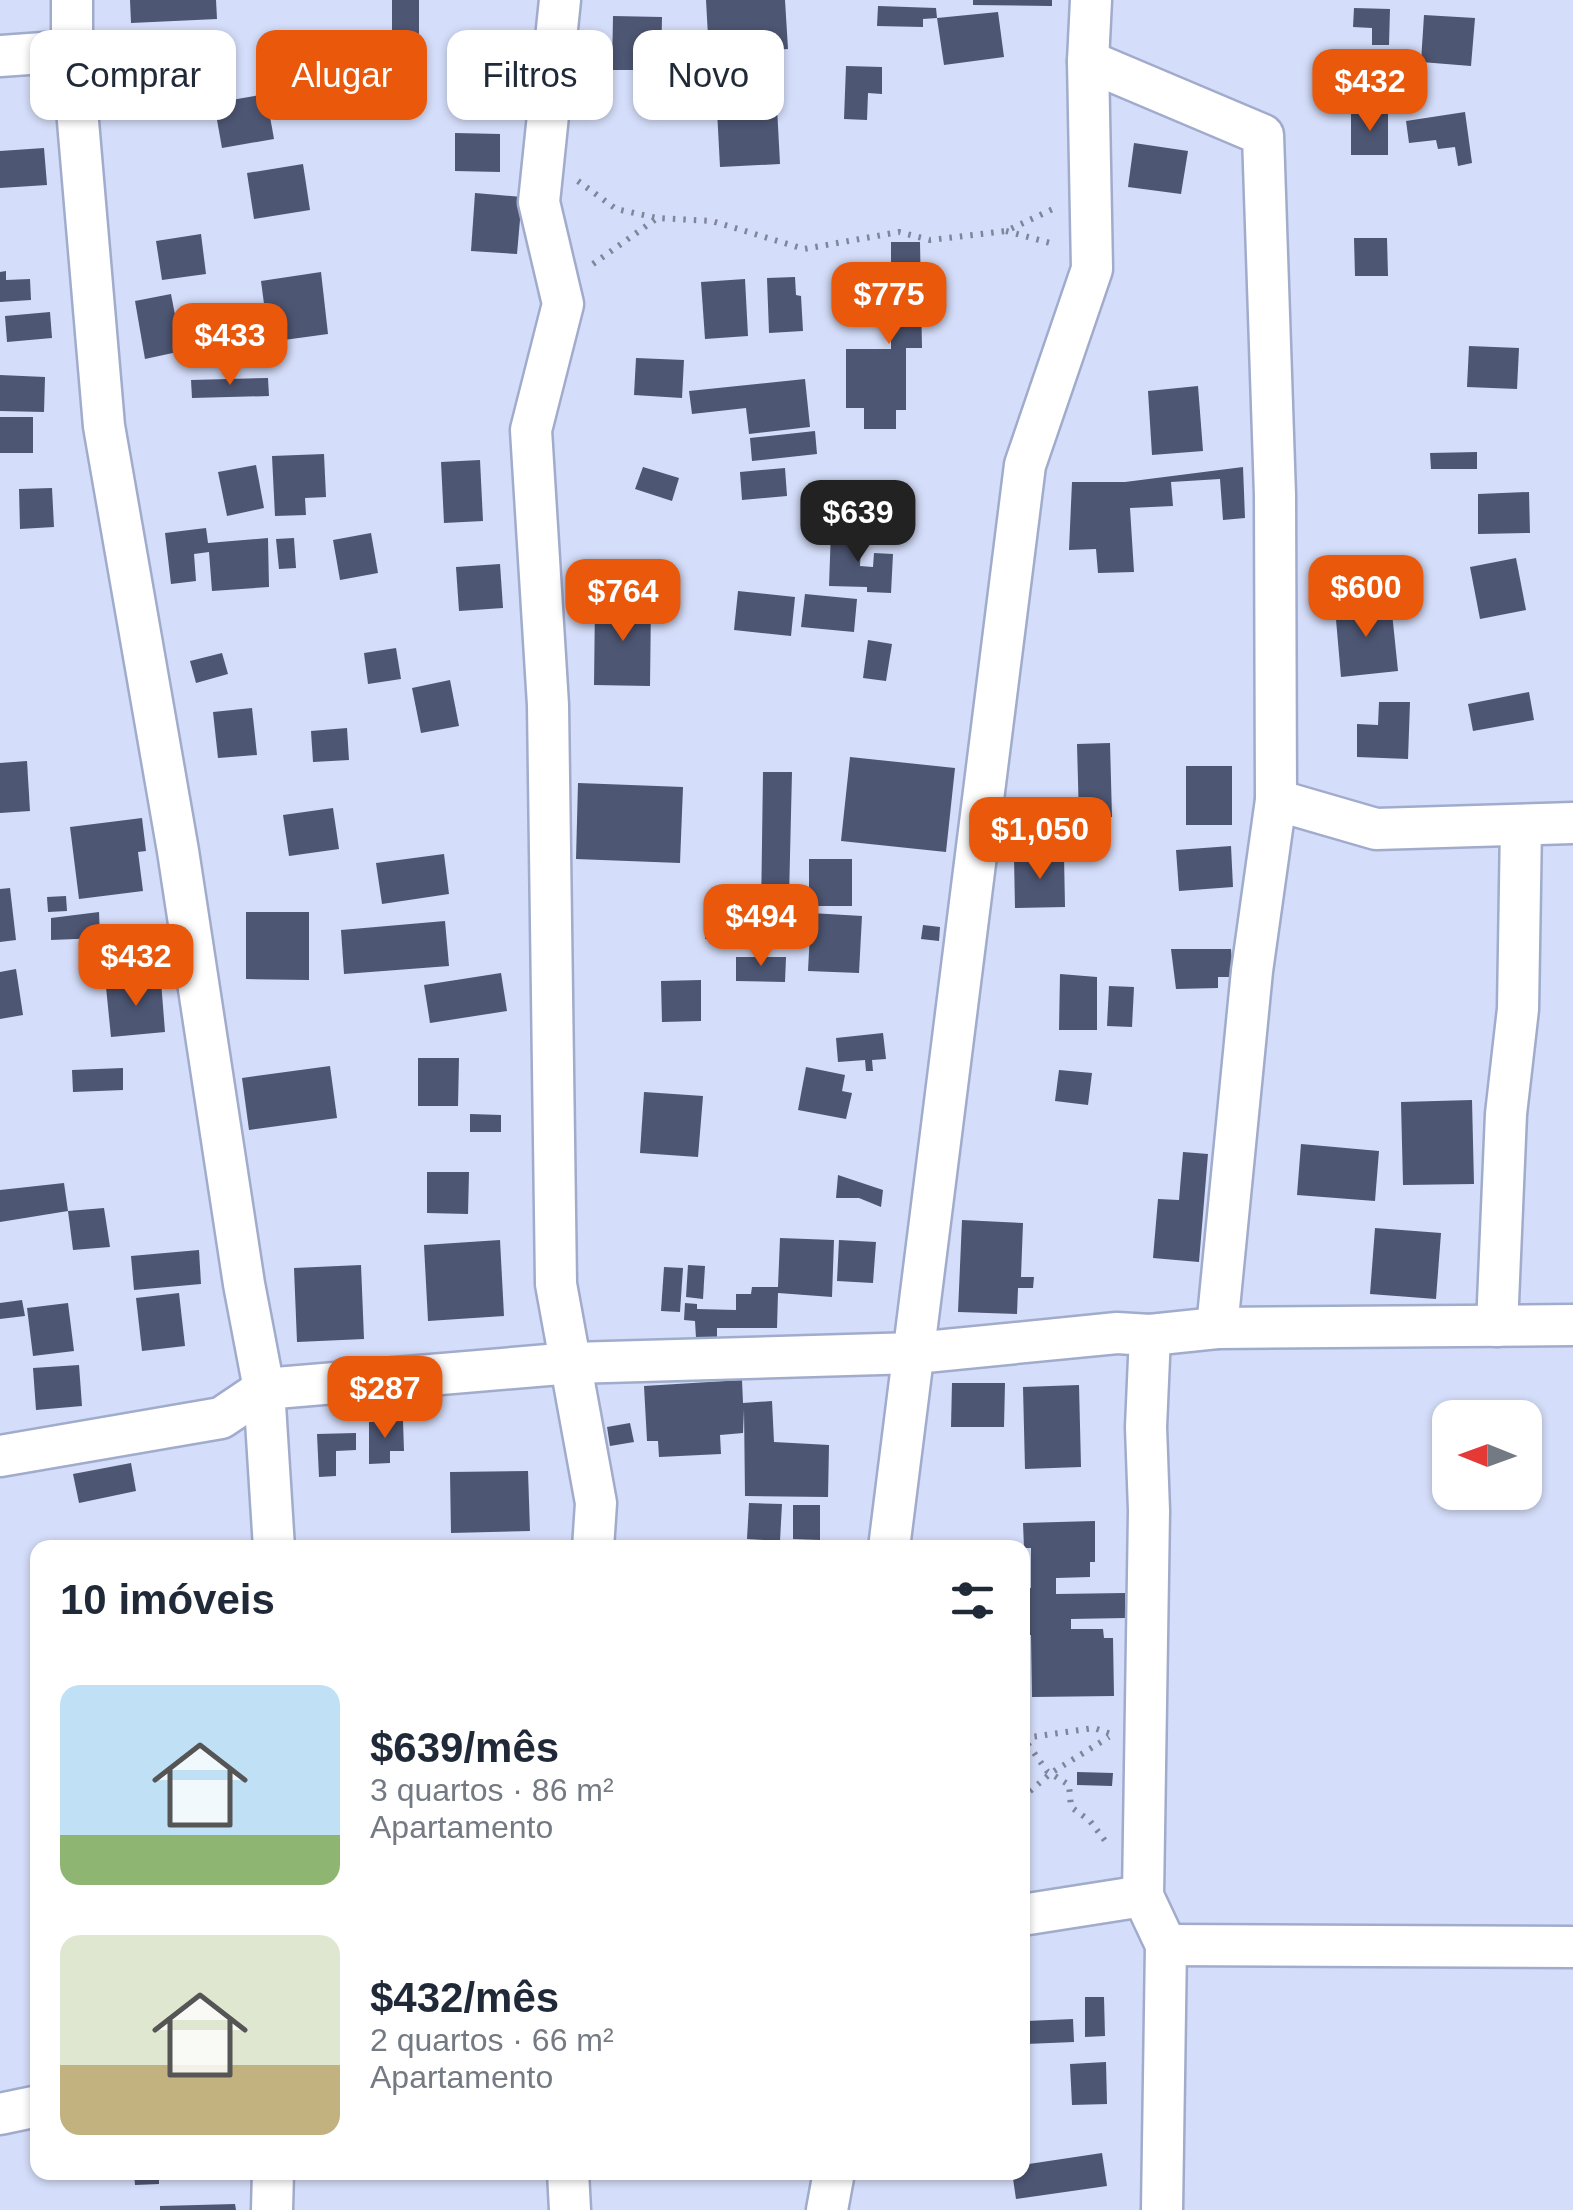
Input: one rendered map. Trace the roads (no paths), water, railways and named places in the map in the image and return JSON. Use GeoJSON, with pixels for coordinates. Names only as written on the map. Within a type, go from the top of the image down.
{"type":"FeatureCollection","features":[{"type":"Feature","properties":{"kind":"street"},"geometry":{"type":"LineString","coordinates":[[72,0],[72,30]]}},
{"type":"Feature","properties":{"kind":"street"},"geometry":{"type":"LineString","coordinates":[[890,1540],[1025,465],[1092,269],[1088,61],[1091,0]]}},
{"type":"Feature","properties":{"kind":"street"},"geometry":{"type":"LineString","coordinates":[[561,2],[539,202],[563,304],[531,430],[548,705],[556,1284],[596,1503],[594,1540]]}},
{"type":"Feature","properties":{"kind":"street"},"geometry":{"type":"LineString","coordinates":[[0,56],[30,54]]}},
{"type":"Feature","properties":{"kind":"street"},"geometry":{"type":"LineString","coordinates":[[1088,61],[1263,135],[1276,495],[1276,800],[1252,971],[1216,1328]]}},
{"type":"Feature","properties":{"kind":"street"},"geometry":{"type":"LineString","coordinates":[[78,120],[104,426],[178,851],[244,1284],[264,1390],[273,1540]]}},
{"type":"Feature","properties":{"kind":"street"},"geometry":{"type":"LineString","coordinates":[[1276,800],[1376,829],[1573,823]]}},
{"type":"Feature","properties":{"kind":"street"},"geometry":{"type":"LineString","coordinates":[[1497,1326],[1506,1114],[1518,1009],[1521,824]]}},
{"type":"Feature","properties":{"kind":"street"},"geometry":{"type":"LineString","coordinates":[[0,1456],[221,1418],[264,1390],[572,1363],[915,1352],[1216,1328],[1573,1326]]}},
{"type":"Feature","properties":{"kind":"street"},"geometry":{"type":"LineString","coordinates":[[1150,1334],[1143,1896],[1166,1945],[1162,2210]]}},
{"type":"Feature","properties":{"kind":"street"},"geometry":{"type":"LineString","coordinates":[[1030,1915],[1143,1896]]}},
{"type":"Feature","properties":{"kind":"street"},"geometry":{"type":"LineString","coordinates":[[1166,1945],[1573,1946]]}},
{"type":"Feature","properties":{"kind":"street"},"geometry":{"type":"LineString","coordinates":[[0,2114],[30,2108]]}},
{"type":"Feature","properties":{"kind":"street"},"geometry":{"type":"LineString","coordinates":[[272,2210],[273,2180]]}},
{"type":"Feature","properties":{"kind":"street"},"geometry":{"type":"LineString","coordinates":[[568,2180],[570,2210]]}},
{"type":"Feature","properties":{"kind":"street"},"geometry":{"type":"LineString","coordinates":[[828,2210],[833,2180]]}}]}
